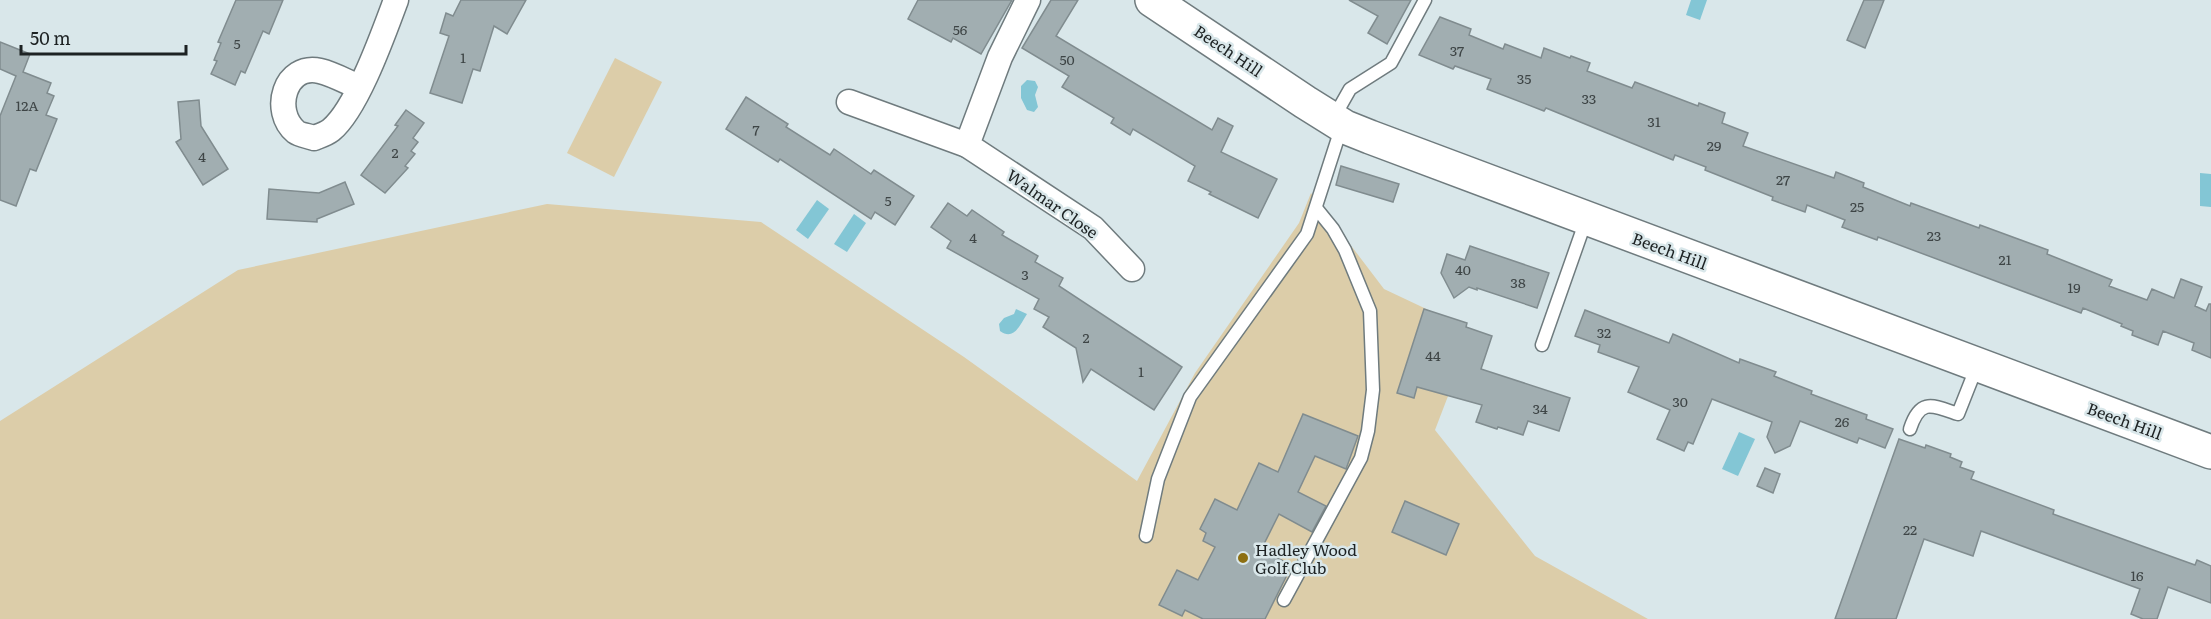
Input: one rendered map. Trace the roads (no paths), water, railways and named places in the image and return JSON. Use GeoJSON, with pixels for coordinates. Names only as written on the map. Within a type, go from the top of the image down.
{"type":"FeatureCollection","features":[{"type":"Feature","properties":{"kind":"street"},"geometry":{"type":"LineString","coordinates":[[359,87],[374,59],[396,0]]}},
{"type":"Feature","properties":{"kind":"street"},"geometry":{"type":"LineString","coordinates":[[967,145],[1000,57],[1028,0]]}},
{"type":"Feature","properties":{"kind":"street","name":"Beech Hill"},"geometry":{"type":"LineString","coordinates":[[1152,0],[1339,123],[1587,219],[2211,452]]}},
{"type":"Feature","properties":{"kind":"street","name":"Walmar Close"},"geometry":{"type":"LineString","coordinates":[[849,102],[967,145],[1093,228],[1132,269]]}},
{"type":"Feature","properties":{"kind":"lane"},"geometry":{"type":"LineString","coordinates":[[1146,536],[1158,479],[1190,397],[1307,234],[1337,141],[1339,123],[1350,88],[1391,63],[1425,0]]}},
{"type":"Feature","properties":{"kind":"lane"},"geometry":{"type":"LineString","coordinates":[[1284,600],[1361,458],[1368,431],[1373,390],[1370,311],[1346,250],[1316,208]]}},
{"type":"Feature","properties":{"kind":"lane"},"geometry":{"type":"LineString","coordinates":[[1542,345],[1587,219]]}},
{"type":"Feature","properties":{"kind":"lane"},"geometry":{"type":"LineString","coordinates":[[1910,429],[1915,414],[1931,405],[1958,414],[1977,365]]}},
{"type":"Feature","properties":{"kind":"water"},"geometry":{"type":"Polygon","coordinates":[[[1691,0],[1707,0],[1700,20],[1686,15],[1691,0]]]}},
{"type":"Feature","properties":{"kind":"water"},"geometry":{"type":"Polygon","coordinates":[[[1027,80],[1035,81],[1038,87],[1035,95],[1038,107],[1034,112],[1027,110],[1021,98],[1021,86],[1027,80]]]}},
{"type":"Feature","properties":{"kind":"water"},"geometry":{"type":"Polygon","coordinates":[[[2200,173],[2211,174],[2211,207],[2200,206],[2200,173]]]}},
{"type":"Feature","properties":{"kind":"water"},"geometry":{"type":"Polygon","coordinates":[[[817,200],[829,209],[808,239],[796,230],[817,200]]]}},
{"type":"Feature","properties":{"kind":"water"},"geometry":{"type":"Polygon","coordinates":[[[854,214],[866,223],[847,252],[834,244],[854,214]]]}},
{"type":"Feature","properties":{"kind":"water"},"geometry":{"type":"Polygon","coordinates":[[[1016,309],[1027,314],[1013,333],[1005,334],[1000,331],[999,324],[1004,318],[1014,314],[1016,309]]]}},
{"type":"Feature","properties":{"kind":"water"},"geometry":{"type":"Polygon","coordinates":[[[1739,432],[1755,439],[1738,476],[1722,469],[1739,432]]]}},
{"type":"Feature","properties":{"kind":"place","name":"Hadley Wood Golf Club"},"geometry":{"type":"Point","coordinates":[1243,558]}}]}
